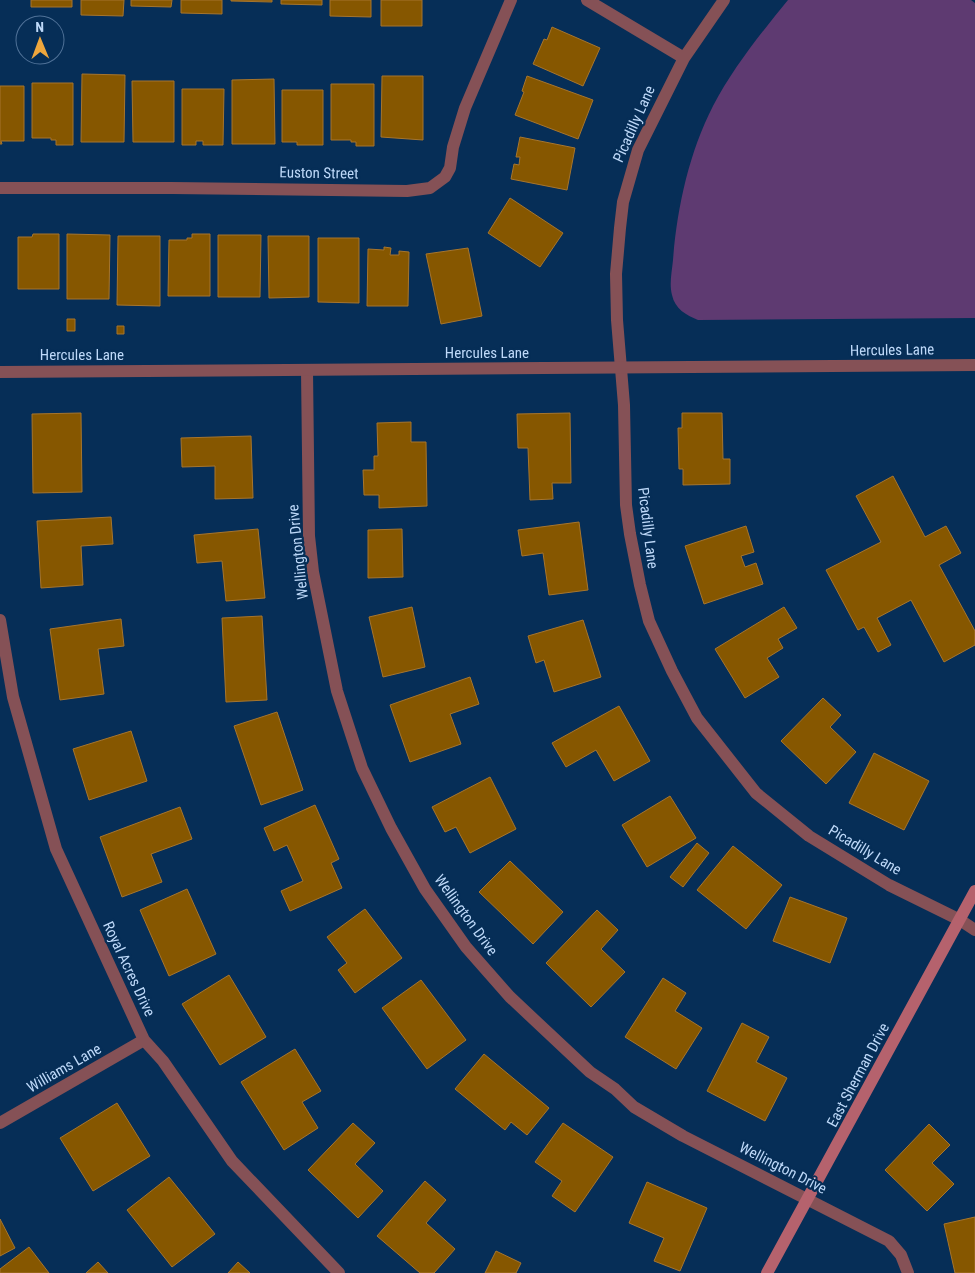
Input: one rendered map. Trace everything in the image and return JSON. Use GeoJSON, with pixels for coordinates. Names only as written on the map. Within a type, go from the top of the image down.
{"type":"FeatureCollection","features":[{"type":"Feature","properties":{"kind":"main road","name":"East Sherman Drive"},"geometry":{"type":"LineString","coordinates":[[767,1273],[975,891]]}},
{"type":"Feature","properties":{"kind":"street","name":"Euston Street"},"geometry":{"type":"LineString","coordinates":[[0,188],[388,191],[430,188],[445,177],[450,168],[453,147],[465,108],[511,0]]}},
{"type":"Feature","properties":{"kind":"street"},"geometry":{"type":"LineString","coordinates":[[587,0],[684,58]]}},
{"type":"Feature","properties":{"kind":"street","name":"Picadilly Lane"},"geometry":{"type":"LineString","coordinates":[[724,0],[684,58],[638,150],[624,202],[616,274],[617,320],[624,405],[626,505],[640,585],[649,621],[672,671],[697,718],[756,793],[809,836],[889,885],[960,920],[975,930]]}},
{"type":"Feature","properties":{"kind":"street","name":"Hercules Lane"},"geometry":{"type":"LineString","coordinates":[[0,372],[975,366]]}},
{"type":"Feature","properties":{"kind":"street","name":"Wellington Drive"},"geometry":{"type":"LineString","coordinates":[[306,371],[309,536],[313,572],[336,691],[362,768],[391,828],[425,890],[466,947],[510,997],[590,1072],[634,1107],[683,1136],[889,1241],[901,1255],[908,1273]]}},
{"type":"Feature","properties":{"kind":"street","name":"Royal Acres Drive"},"geometry":{"type":"LineString","coordinates":[[0,620],[13,697],[56,849],[144,1040],[163,1061],[232,1162],[339,1273]]}},
{"type":"Feature","properties":{"kind":"street","name":"Williams Lane"},"geometry":{"type":"LineString","coordinates":[[0,1123],[144,1040]]}},
{"type":"Feature","properties":{"kind":"shaded area"},"geometry":{"type":"Polygon","coordinates":[[[788,0],[971,0],[975,3],[975,318],[698,320],[685,314],[673,300],[671,278],[675,240],[681,201],[697,143],[713,106],[729,78],[788,0]]]}},
{"type":"Feature","properties":{"kind":"building"},"geometry":{"type":"Polygon","coordinates":[[[31,0],[72,0],[72,7],[31,7],[31,0]]]}},
{"type":"Feature","properties":{"kind":"building"},"geometry":{"type":"Polygon","coordinates":[[[81,0],[124,0],[123,16],[81,15],[81,0]]]}},
{"type":"Feature","properties":{"kind":"building"},"geometry":{"type":"Polygon","coordinates":[[[131,0],[172,0],[171,7],[131,6],[131,0]]]}},
{"type":"Feature","properties":{"kind":"building"},"geometry":{"type":"Polygon","coordinates":[[[181,0],[222,0],[222,14],[181,13],[181,0]]]}},
{"type":"Feature","properties":{"kind":"building"},"geometry":{"type":"Polygon","coordinates":[[[272,0],[272,2],[231,1],[272,0]]]}},
{"type":"Feature","properties":{"kind":"building"},"geometry":{"type":"Polygon","coordinates":[[[281,0],[322,0],[322,5],[281,4],[281,0]]]}},
{"type":"Feature","properties":{"kind":"building"},"geometry":{"type":"Polygon","coordinates":[[[330,0],[371,0],[371,17],[330,16],[330,0]]]}},
{"type":"Feature","properties":{"kind":"building"},"geometry":{"type":"Polygon","coordinates":[[[381,0],[422,0],[422,26],[381,26],[381,0]]]}},
{"type":"Feature","properties":{"kind":"building"},"geometry":{"type":"Polygon","coordinates":[[[552,27],[600,48],[583,86],[533,64],[544,39],[547,40],[552,27]]]}},
{"type":"Feature","properties":{"kind":"building"},"geometry":{"type":"Polygon","coordinates":[[[82,74],[125,75],[124,142],[81,142],[82,74]]]}},
{"type":"Feature","properties":{"kind":"building"},"geometry":{"type":"Polygon","coordinates":[[[382,76],[423,76],[423,140],[381,137],[382,76]]]}},
{"type":"Feature","properties":{"kind":"building"},"geometry":{"type":"Polygon","coordinates":[[[527,76],[593,100],[578,139],[515,115],[524,92],[522,91],[527,76]]]}},
{"type":"Feature","properties":{"kind":"building"},"geometry":{"type":"Polygon","coordinates":[[[274,79],[275,144],[232,144],[232,80],[274,79]]]}},
{"type":"Feature","properties":{"kind":"building"},"geometry":{"type":"Polygon","coordinates":[[[132,81],[174,81],[174,142],[133,142],[132,81]]]}},
{"type":"Feature","properties":{"kind":"building"},"geometry":{"type":"Polygon","coordinates":[[[32,83],[73,83],[73,145],[56,145],[56,140],[51,140],[51,138],[32,138],[32,83]]]}},
{"type":"Feature","properties":{"kind":"building"},"geometry":{"type":"Polygon","coordinates":[[[331,84],[374,84],[374,146],[356,146],[356,142],[351,142],[351,140],[331,140],[331,84]]]}},
{"type":"Feature","properties":{"kind":"building"},"geometry":{"type":"Polygon","coordinates":[[[0,86],[24,86],[24,141],[1,141],[2,144],[0,144],[0,86]]]}},
{"type":"Feature","properties":{"kind":"building"},"geometry":{"type":"Polygon","coordinates":[[[182,89],[224,89],[223,145],[203,145],[203,141],[196,141],[196,145],[182,145],[182,89]]]}},
{"type":"Feature","properties":{"kind":"building"},"geometry":{"type":"Polygon","coordinates":[[[282,90],[323,90],[323,145],[297,145],[297,142],[282,142],[282,90]]]}},
{"type":"Feature","properties":{"kind":"building"},"geometry":{"type":"Polygon","coordinates":[[[520,137],[575,148],[567,190],[511,179],[514,164],[519,165],[520,157],[516,157],[520,137]]]}},
{"type":"Feature","properties":{"kind":"building"},"geometry":{"type":"Polygon","coordinates":[[[510,198],[563,233],[540,267],[488,233],[510,198]]]}},
{"type":"Feature","properties":{"kind":"building"},"geometry":{"type":"Polygon","coordinates":[[[33,234],[59,234],[59,289],[18,289],[18,237],[32,237],[33,234]]]}},
{"type":"Feature","properties":{"kind":"building"},"geometry":{"type":"Polygon","coordinates":[[[67,234],[110,235],[109,299],[67,299],[67,234]]]}},
{"type":"Feature","properties":{"kind":"building"},"geometry":{"type":"Polygon","coordinates":[[[192,234],[210,234],[210,296],[168,296],[169,240],[187,240],[187,238],[192,238],[192,234]]]}},
{"type":"Feature","properties":{"kind":"building"},"geometry":{"type":"Polygon","coordinates":[[[218,235],[261,235],[260,297],[218,297],[218,235]]]}},
{"type":"Feature","properties":{"kind":"building"},"geometry":{"type":"Polygon","coordinates":[[[118,236],[160,236],[160,306],[117,305],[118,236]]]}},
{"type":"Feature","properties":{"kind":"building"},"geometry":{"type":"Polygon","coordinates":[[[268,236],[309,236],[309,297],[269,298],[268,236]]]}},
{"type":"Feature","properties":{"kind":"building"},"geometry":{"type":"Polygon","coordinates":[[[318,238],[359,238],[359,303],[318,302],[318,238]]]}},
{"type":"Feature","properties":{"kind":"building"},"geometry":{"type":"Polygon","coordinates":[[[384,247],[391,248],[390,255],[399,255],[399,251],[409,252],[408,306],[367,306],[368,249],[384,250],[384,247]]]}},
{"type":"Feature","properties":{"kind":"building"},"geometry":{"type":"Polygon","coordinates":[[[468,248],[482,316],[441,324],[426,254],[468,248]]]}},
{"type":"Feature","properties":{"kind":"building"},"geometry":{"type":"Polygon","coordinates":[[[67,319],[75,319],[75,331],[67,331],[67,319]]]}},
{"type":"Feature","properties":{"kind":"building"},"geometry":{"type":"Polygon","coordinates":[[[117,326],[124,326],[124,334],[117,334],[117,326]]]}},
{"type":"Feature","properties":{"kind":"building"},"geometry":{"type":"Polygon","coordinates":[[[81,413],[82,492],[33,493],[32,414],[81,413]]]}},
{"type":"Feature","properties":{"kind":"building"},"geometry":{"type":"Polygon","coordinates":[[[570,413],[571,483],[552,483],[553,499],[530,500],[528,448],[518,448],[517,414],[570,413]]]}},
{"type":"Feature","properties":{"kind":"building"},"geometry":{"type":"Polygon","coordinates":[[[682,413],[722,413],[723,459],[730,459],[730,484],[683,485],[683,469],[679,469],[678,428],[682,428],[682,413]]]}},
{"type":"Feature","properties":{"kind":"building"},"geometry":{"type":"Polygon","coordinates":[[[411,422],[411,442],[426,442],[427,506],[379,508],[379,495],[364,495],[363,470],[374,470],[374,456],[378,456],[377,423],[411,422]]]}},
{"type":"Feature","properties":{"kind":"building"},"geometry":{"type":"Polygon","coordinates":[[[251,436],[253,498],[215,499],[215,466],[182,467],[181,438],[251,436]]]}},
{"type":"Feature","properties":{"kind":"building"},"geometry":{"type":"Polygon","coordinates":[[[893,476],[925,537],[946,526],[961,553],[939,565],[975,631],[975,645],[944,662],[911,600],[877,618],[891,645],[878,652],[864,627],[858,630],[826,570],[881,542],[856,496],[893,476]]]}},
{"type":"Feature","properties":{"kind":"building"},"geometry":{"type":"Polygon","coordinates":[[[111,517],[113,544],[81,546],[83,585],[41,588],[37,521],[111,517]]]}},
{"type":"Feature","properties":{"kind":"building"},"geometry":{"type":"Polygon","coordinates":[[[579,522],[588,590],[549,595],[543,553],[522,556],[518,530],[579,522]]]}},
{"type":"Feature","properties":{"kind":"building"},"geometry":{"type":"Polygon","coordinates":[[[746,526],[754,552],[741,556],[745,567],[756,563],[763,584],[704,604],[685,546],[746,526]]]}},
{"type":"Feature","properties":{"kind":"building"},"geometry":{"type":"Polygon","coordinates":[[[258,529],[265,598],[226,601],[222,561],[197,563],[194,535],[258,529]]]}},
{"type":"Feature","properties":{"kind":"building"},"geometry":{"type":"Polygon","coordinates":[[[402,529],[403,577],[368,578],[368,530],[402,529]]]}},
{"type":"Feature","properties":{"kind":"building"},"geometry":{"type":"Polygon","coordinates":[[[412,607],[425,667],[383,677],[369,617],[412,607]]]}},
{"type":"Feature","properties":{"kind":"building"},"geometry":{"type":"Polygon","coordinates":[[[784,607],[797,628],[778,639],[783,648],[767,658],[779,677],[745,698],[715,649],[784,607]]]}},
{"type":"Feature","properties":{"kind":"building"},"geometry":{"type":"Polygon","coordinates":[[[262,616],[267,700],[226,702],[222,618],[262,616]]]}},
{"type":"Feature","properties":{"kind":"building"},"geometry":{"type":"Polygon","coordinates":[[[121,619],[124,646],[98,649],[104,694],[60,700],[50,629],[121,619]]]}},
{"type":"Feature","properties":{"kind":"building"},"geometry":{"type":"Polygon","coordinates":[[[583,620],[601,677],[554,692],[544,660],[536,663],[528,636],[583,620]]]}},
{"type":"Feature","properties":{"kind":"building"},"geometry":{"type":"Polygon","coordinates":[[[470,677],[479,704],[450,714],[461,744],[410,762],[390,705],[470,677]]]}},
{"type":"Feature","properties":{"kind":"building"},"geometry":{"type":"Polygon","coordinates":[[[823,698],[841,715],[830,727],[856,752],[826,784],[781,741],[823,698]]]}},
{"type":"Feature","properties":{"kind":"building"},"geometry":{"type":"Polygon","coordinates":[[[619,706],[650,761],[614,781],[596,750],[566,767],[552,743],[619,706]]]}},
{"type":"Feature","properties":{"kind":"building"},"geometry":{"type":"Polygon","coordinates":[[[277,712],[303,790],[261,805],[234,726],[277,712]]]}},
{"type":"Feature","properties":{"kind":"building"},"geometry":{"type":"Polygon","coordinates":[[[131,731],[147,781],[89,800],[73,749],[131,731]]]}},
{"type":"Feature","properties":{"kind":"building"},"geometry":{"type":"Polygon","coordinates":[[[874,753],[929,781],[904,830],[849,803],[874,753]]]}},
{"type":"Feature","properties":{"kind":"building"},"geometry":{"type":"Polygon","coordinates":[[[490,777],[516,829],[470,853],[456,827],[445,832],[432,807],[490,777]]]}},
{"type":"Feature","properties":{"kind":"building"},"geometry":{"type":"Polygon","coordinates":[[[670,796],[696,838],[647,867],[622,825],[670,796]]]}},
{"type":"Feature","properties":{"kind":"building"},"geometry":{"type":"Polygon","coordinates":[[[315,805],[339,859],[331,863],[342,888],[290,911],[281,891],[303,881],[287,845],[274,851],[264,828],[315,805]]]}},
{"type":"Feature","properties":{"kind":"building"},"geometry":{"type":"Polygon","coordinates":[[[180,807],[192,839],[151,854],[162,882],[122,897],[100,837],[180,807]]]}},
{"type":"Feature","properties":{"kind":"building"},"geometry":{"type":"Polygon","coordinates":[[[697,843],[709,853],[683,887],[670,877],[697,843]]]}},
{"type":"Feature","properties":{"kind":"building"},"geometry":{"type":"Polygon","coordinates":[[[733,846],[782,885],[746,929],[697,890],[733,846]]]}},
{"type":"Feature","properties":{"kind":"building"},"geometry":{"type":"Polygon","coordinates":[[[510,861],[563,912],[533,944],[479,892],[510,861]]]}},
{"type":"Feature","properties":{"kind":"building"},"geometry":{"type":"Polygon","coordinates":[[[187,889],[216,954],[169,976],[140,910],[187,889]]]}},
{"type":"Feature","properties":{"kind":"building"},"geometry":{"type":"Polygon","coordinates":[[[790,897],[847,918],[830,963],[773,941],[790,897]]]}},
{"type":"Feature","properties":{"kind":"building"},"geometry":{"type":"Polygon","coordinates":[[[365,909],[402,958],[355,993],[338,970],[347,963],[327,937],[365,909]]]}},
{"type":"Feature","properties":{"kind":"building"},"geometry":{"type":"Polygon","coordinates":[[[597,910],[618,930],[601,949],[625,972],[591,1007],[546,963],[597,910]]]}},
{"type":"Feature","properties":{"kind":"building"},"geometry":{"type":"Polygon","coordinates":[[[229,975],[266,1037],[220,1065],[182,1004],[229,975]]]}},
{"type":"Feature","properties":{"kind":"building"},"geometry":{"type":"Polygon","coordinates":[[[663,978],[686,993],[675,1011],[702,1028],[676,1069],[625,1037],[663,978]]]}},
{"type":"Feature","properties":{"kind":"building"},"geometry":{"type":"Polygon","coordinates":[[[421,980],[466,1040],[427,1069],[382,1008],[421,980]]]}},
{"type":"Feature","properties":{"kind":"building"},"geometry":{"type":"Polygon","coordinates":[[[742,1023],[769,1037],[756,1062],[787,1078],[765,1121],[707,1091],[742,1023]]]}},
{"type":"Feature","properties":{"kind":"building"},"geometry":{"type":"Polygon","coordinates":[[[295,1049],[321,1091],[302,1102],[318,1128],[284,1150],[241,1082],[295,1049]]]}},
{"type":"Feature","properties":{"kind":"building"},"geometry":{"type":"Polygon","coordinates":[[[484,1054],[549,1108],[527,1135],[511,1122],[505,1130],[455,1089],[484,1054]]]}},
{"type":"Feature","properties":{"kind":"building"},"geometry":{"type":"Polygon","coordinates":[[[117,1103],[150,1156],[93,1191],[60,1138],[117,1103]]]}},
{"type":"Feature","properties":{"kind":"building"},"geometry":{"type":"Polygon","coordinates":[[[353,1123],[375,1143],[355,1164],[383,1191],[358,1218],[308,1170],[353,1123]]]}},
{"type":"Feature","properties":{"kind":"building"},"geometry":{"type":"Polygon","coordinates":[[[563,1123],[613,1157],[575,1212],[552,1196],[562,1181],[535,1162],[563,1123]]]}},
{"type":"Feature","properties":{"kind":"building"},"geometry":{"type":"Polygon","coordinates":[[[929,1124],[950,1145],[932,1163],[954,1184],[927,1211],[885,1170],[929,1124]]]}},
{"type":"Feature","properties":{"kind":"building"},"geometry":{"type":"Polygon","coordinates":[[[169,1177],[215,1234],[172,1267],[127,1210],[169,1177]]]}},
{"type":"Feature","properties":{"kind":"building"},"geometry":{"type":"Polygon","coordinates":[[[425,1181],[446,1200],[426,1223],[455,1249],[434,1273],[420,1273],[377,1236],[425,1181]]]}},
{"type":"Feature","properties":{"kind":"building"},"geometry":{"type":"Polygon","coordinates":[[[647,1182],[707,1208],[680,1271],[654,1261],[664,1238],[629,1223],[647,1182]]]}},
{"type":"Feature","properties":{"kind":"building"},"geometry":{"type":"Polygon","coordinates":[[[975,1217],[975,1273],[955,1273],[944,1224],[975,1217]]]}},
{"type":"Feature","properties":{"kind":"building"},"geometry":{"type":"Polygon","coordinates":[[[0,1219],[15,1248],[0,1256],[0,1219]]]}},
{"type":"Feature","properties":{"kind":"building"},"geometry":{"type":"Polygon","coordinates":[[[29,1247],[49,1273],[0,1273],[0,1269],[29,1247]]]}},
{"type":"Feature","properties":{"kind":"building"},"geometry":{"type":"Polygon","coordinates":[[[496,1251],[521,1263],[516,1273],[485,1273],[496,1251]]]}},
{"type":"Feature","properties":{"kind":"building"},"geometry":{"type":"Polygon","coordinates":[[[98,1262],[108,1273],[86,1273],[98,1262]]]}},
{"type":"Feature","properties":{"kind":"building"},"geometry":{"type":"Polygon","coordinates":[[[238,1262],[250,1273],[228,1273],[238,1262]]]}}]}
